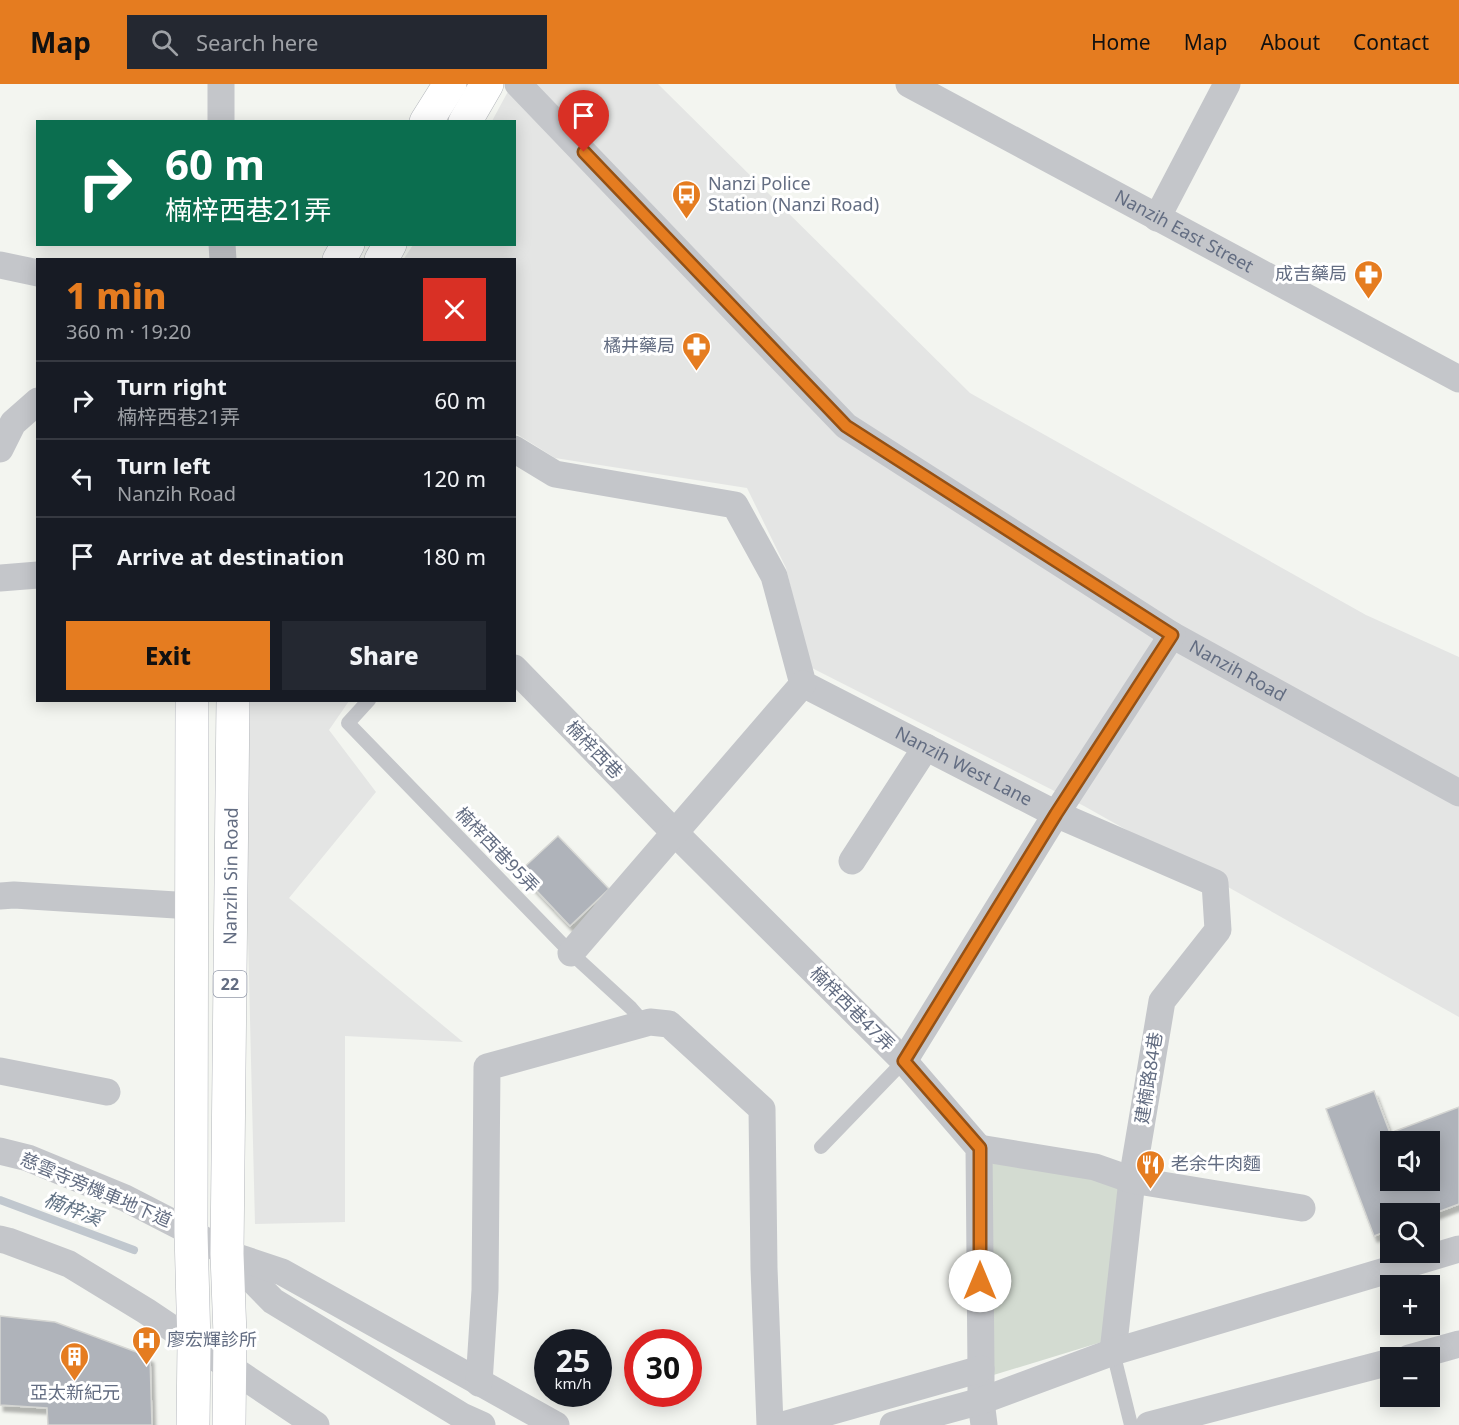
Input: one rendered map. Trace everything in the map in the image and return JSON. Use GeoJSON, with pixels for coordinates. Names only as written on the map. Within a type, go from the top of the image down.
{"type":"FeatureCollection","features":[{"type":"Feature","properties":{"kind":"main road"},"geometry":{"type":"LineString","coordinates":[[427,120],[450,84]]}},
{"type":"Feature","properties":{"kind":"main road"},"geometry":{"type":"LineString","coordinates":[[466,120],[487,84]]}},
{"type":"Feature","properties":{"kind":"main road","name":"22"},"geometry":{"type":"LineString","coordinates":[[192,702],[193,1425]]}},
{"type":"Feature","properties":{"kind":"main road","name":"Nanzih Sin Road"},"geometry":{"type":"LineString","coordinates":[[227,1261],[233,702]]}},
{"type":"Feature","properties":{"kind":"main road","name":"22"},"geometry":{"type":"LineString","coordinates":[[227,1261],[230,1335],[229,1425]]}},
{"type":"Feature","properties":{"kind":"street"},"geometry":{"type":"LineString","coordinates":[[221,84],[221,120]]}},
{"type":"Feature","properties":{"kind":"street","name":"Nanzih Road"},"geometry":{"type":"LineString","coordinates":[[518,84],[846,426],[1172,635],[1459,793]]}},
{"type":"Feature","properties":{"kind":"street","name":"Nanzih East Street"},"geometry":{"type":"LineString","coordinates":[[909,84],[1459,379]]}},
{"type":"Feature","properties":{"kind":"street"},"geometry":{"type":"LineString","coordinates":[[1158,218],[1227,84]]}},
{"type":"Feature","properties":{"kind":"street"},"geometry":{"type":"LineString","coordinates":[[0,265],[36,273]]}},
{"type":"Feature","properties":{"kind":"street"},"geometry":{"type":"LineString","coordinates":[[0,449],[13,423],[36,403]]}},
{"type":"Feature","properties":{"kind":"street"},"geometry":{"type":"LineString","coordinates":[[516,450],[555,474],[735,505],[774,576],[803,684],[571,953]]}},
{"type":"Feature","properties":{"kind":"street"},"geometry":{"type":"LineString","coordinates":[[0,578],[36,575]]}},
{"type":"Feature","properties":{"kind":"street"},"geometry":{"type":"LineString","coordinates":[[904,1061],[1056,814],[1172,635]]}},
{"type":"Feature","properties":{"kind":"street","name":"楠梓西巷"},"geometry":{"type":"LineString","coordinates":[[516,670],[674,832]]}},
{"type":"Feature","properties":{"kind":"street","name":"Nanzih West Lane"},"geometry":{"type":"LineString","coordinates":[[803,684],[1056,814],[1215,883],[1218,930]]}},
{"type":"Feature","properties":{"kind":"street"},"geometry":{"type":"LineString","coordinates":[[852,861],[926,747]]}},
{"type":"Feature","properties":{"kind":"street","name":"楠梓西巷47弄"},"geometry":{"type":"LineString","coordinates":[[674,832],[904,1061],[980,1148]]}},
{"type":"Feature","properties":{"kind":"street"},"geometry":{"type":"LineString","coordinates":[[0,896],[192,906]]}},
{"type":"Feature","properties":{"kind":"street","name":"建楠路84巷"},"geometry":{"type":"LineString","coordinates":[[1113,1352],[1132,1180],[1162,1001],[1218,930]]}},
{"type":"Feature","properties":{"kind":"street"},"geometry":{"type":"LineString","coordinates":[[479,1383],[485,1290],[487,1067],[644,1023],[669,1024],[762,1109],[764,1268],[770,1425]]}},
{"type":"Feature","properties":{"kind":"street"},"geometry":{"type":"LineString","coordinates":[[0,1071],[107,1092]]}},
{"type":"Feature","properties":{"kind":"street"},"geometry":{"type":"LineString","coordinates":[[983,1413],[980,1148],[1095,1167],[1132,1180],[1302,1208]]}},
{"type":"Feature","properties":{"kind":"street","name":"慈雲寺旁機車地下道"},"geometry":{"type":"LineString","coordinates":[[0,1150],[28,1158],[125,1198],[227,1261]]}},
{"type":"Feature","properties":{"kind":"street"},"geometry":{"type":"LineString","coordinates":[[0,1239],[69,1264],[146,1311],[193,1329],[230,1368],[316,1425]]}},
{"type":"Feature","properties":{"kind":"street"},"geometry":{"type":"LineString","coordinates":[[893,1425],[983,1413],[1113,1352],[1459,1250]]}},
{"type":"Feature","properties":{"kind":"street"},"geometry":{"type":"LineString","coordinates":[[227,1261],[282,1272],[556,1425]]}},
{"type":"Feature","properties":{"kind":"street"},"geometry":{"type":"LineString","coordinates":[[227,1261],[273,1301],[462,1416],[482,1425]]}},
{"type":"Feature","properties":{"kind":"street"},"geometry":{"type":"LineString","coordinates":[[1440,1349],[1459,1344]]}},
{"type":"Feature","properties":{"kind":"street"},"geometry":{"type":"LineString","coordinates":[[1149,1425],[1380,1365]]}},
{"type":"Feature","properties":{"kind":"street"},"geometry":{"type":"LineString","coordinates":[[783,1425],[981,1369]]}},
{"type":"Feature","properties":{"kind":"lane","name":"楠梓西巷95弄"},"geometry":{"type":"LineString","coordinates":[[367,702],[348,723],[571,953],[631,1008],[644,1023]]}},
{"type":"Feature","properties":{"kind":"lane"},"geometry":{"type":"LineString","coordinates":[[821,1147],[904,1061]]}},
{"type":"Feature","properties":{"kind":"lane"},"geometry":{"type":"LineString","coordinates":[[1113,1352],[1131,1425]]}},
{"type":"Feature","properties":{"kind":"shaded area"},"geometry":{"type":"Polygon","coordinates":[[[512,84],[658,84],[970,393],[1366,615],[1459,657],[1459,1017],[1084,806],[810,667],[786,568],[747,488],[555,458],[516,434],[516,258],[404,258],[412,246],[516,246],[516,120],[493,120],[512,84]]]}},
{"type":"Feature","properties":{"kind":"shaded area"},"geometry":{"type":"Polygon","coordinates":[[[249,702],[348,702],[329,730],[376,792],[289,898],[463,1042],[345,1036],[345,1222],[255,1224],[247,896],[249,702]]]}},
{"type":"Feature","properties":{"kind":"shaded area"},"geometry":{"type":"Polygon","coordinates":[[[992,1158],[1123,1184],[1105,1341],[987,1377],[992,1158]]]}},
{"type":"Feature","properties":{"kind":"building"},"geometry":{"type":"Polygon","coordinates":[[[558,836],[609,889],[570,926],[519,872],[558,836]]]}},
{"type":"Feature","properties":{"kind":"building"},"geometry":{"type":"Polygon","coordinates":[[[1374,1091],[1389,1131],[1380,1131],[1380,1191],[1440,1191],[1440,1131],[1395,1131],[1459,1107],[1459,1204],[1440,1211],[1440,1203],[1380,1203],[1380,1234],[1374,1236],[1326,1109],[1374,1091]]]}},
{"type":"Feature","properties":{"kind":"building","name":"亞太新紀元"},"geometry":{"type":"Polygon","coordinates":[[[0,1316],[55,1322],[150,1357],[152,1425],[48,1425],[47,1408],[0,1405],[0,1316]]]}},
{"type":"Feature","properties":{"kind":"waterway","name":"楠梓溪"},"geometry":{"type":"LineString","coordinates":[[0,1200],[134,1250]]}},
{"type":"Feature","properties":{"kind":"place","name":"Nanzi Police Station (Nanzi Road)"},"geometry":{"type":"Point","coordinates":[687,220]}},
{"type":"Feature","properties":{"kind":"place","name":"成吉藥局"},"geometry":{"type":"Point","coordinates":[1368,300]}},
{"type":"Feature","properties":{"kind":"place","name":"橘井藥局"},"geometry":{"type":"Point","coordinates":[696,372]}},
{"type":"Feature","properties":{"kind":"place","name":"老余牛肉麵"},"geometry":{"type":"Point","coordinates":[1150,1190]}},
{"type":"Feature","properties":{"kind":"place","name":"廖宏輝診所"},"geometry":{"type":"Point","coordinates":[146,1366]}},
{"type":"Feature","properties":{"kind":"place","name":"亞太新紀元"},"geometry":{"type":"Point","coordinates":[75,1382]}},
{"type":"Feature","properties":{"kind":"route"},"geometry":{"type":"LineString","coordinates":[[584,152],[846,426],[1172,635],[1056,814],[904,1061],[980,1148],[980,1281]]}}]}
